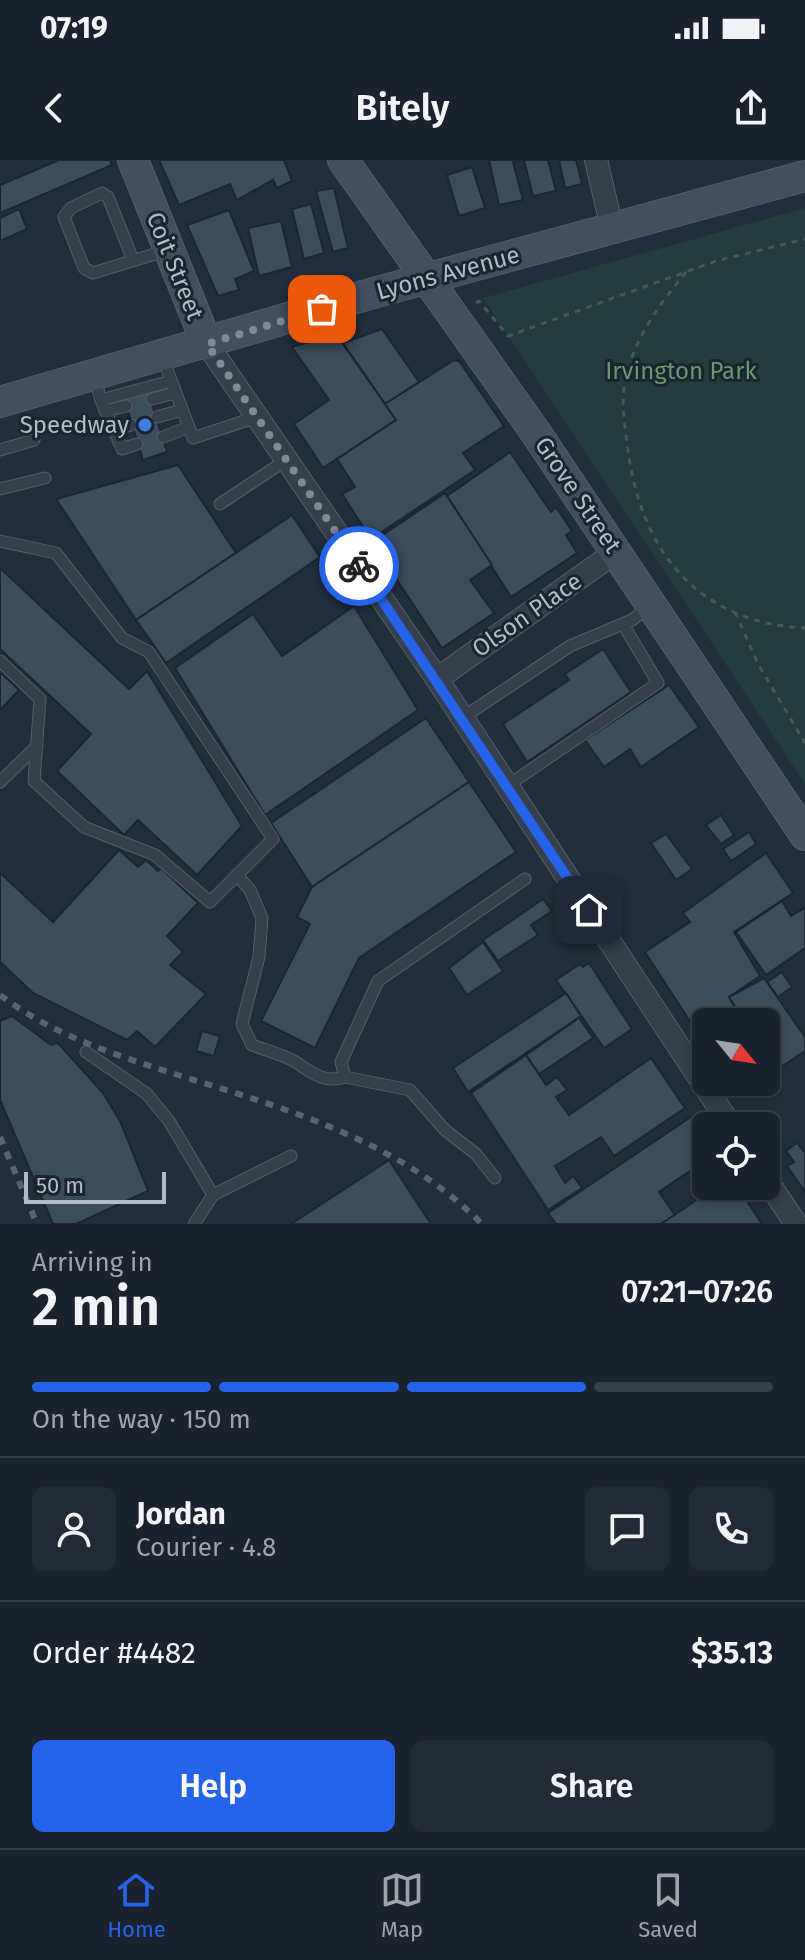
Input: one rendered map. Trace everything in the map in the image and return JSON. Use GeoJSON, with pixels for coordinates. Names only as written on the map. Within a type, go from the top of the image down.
{"type":"FeatureCollection","features":[{"type":"Feature","properties":{"kind":"main road","name":"Coit Street"},"geometry":{"type":"LineString","coordinates":[[133,160],[207,344]]}},
{"type":"Feature","properties":{"kind":"main road","name":"Grove Street"},"geometry":{"type":"LineString","coordinates":[[343,160],[429,278],[617,551],[805,835]]}},
{"type":"Feature","properties":{"kind":"main road","name":"Lyons Avenue"},"geometry":{"type":"LineString","coordinates":[[0,402],[100,395],[170,377],[207,344],[429,278],[805,176]]}},
{"type":"Feature","properties":{"kind":"street"},"geometry":{"type":"LineString","coordinates":[[596,160],[612,228]]}},
{"type":"Feature","properties":{"kind":"street","name":"Coit Street"},"geometry":{"type":"LineString","coordinates":[[207,344],[692,1057]]}},
{"type":"Feature","properties":{"kind":"street","name":"Olson Place"},"geometry":{"type":"LineString","coordinates":[[437,679],[617,551]]}},
{"type":"Feature","properties":{"kind":"street"},"geometry":{"type":"LineString","coordinates":[[780,1200],[796,1224]]}},
{"type":"Feature","properties":{"kind":"lane"},"geometry":{"type":"LineString","coordinates":[[133,260],[108,197],[102,193],[71,208],[64,217],[84,268],[93,273],[169,250]]}},
{"type":"Feature","properties":{"kind":"lane"},"geometry":{"type":"LineString","coordinates":[[152,399],[170,377]]}},
{"type":"Feature","properties":{"kind":"lane"},"geometry":{"type":"LineString","coordinates":[[170,377],[193,438],[257,417]]}},
{"type":"Feature","properties":{"kind":"lane"},"geometry":{"type":"LineString","coordinates":[[100,395],[126,406]]}},
{"type":"Feature","properties":{"kind":"lane"},"geometry":{"type":"LineString","coordinates":[[100,395],[122,449],[137,444]]}},
{"type":"Feature","properties":{"kind":"lane"},"geometry":{"type":"LineString","coordinates":[[157,417],[182,410]]}},
{"type":"Feature","properties":{"kind":"lane"},"geometry":{"type":"LineString","coordinates":[[114,430],[131,425]]}},
{"type":"Feature","properties":{"kind":"lane"},"geometry":{"type":"LineString","coordinates":[[163,437],[189,427]]}},
{"type":"Feature","properties":{"kind":"lane"},"geometry":{"type":"LineString","coordinates":[[0,450],[34,440]]}},
{"type":"Feature","properties":{"kind":"lane"},"geometry":{"type":"LineString","coordinates":[[220,504],[286,460]]}},
{"type":"Feature","properties":{"kind":"lane"},"geometry":{"type":"LineString","coordinates":[[0,489],[45,478]]}},
{"type":"Feature","properties":{"kind":"lane"},"geometry":{"type":"LineString","coordinates":[[0,541],[56,553],[122,638],[149,652],[273,839],[210,902],[155,855],[84,827],[34,781],[40,699],[0,661]]}},
{"type":"Feature","properties":{"kind":"lane"},"geometry":{"type":"LineString","coordinates":[[462,718],[570,646],[623,624],[652,605]]}},
{"type":"Feature","properties":{"kind":"lane"},"geometry":{"type":"LineString","coordinates":[[507,786],[658,683],[623,624]]}},
{"type":"Feature","properties":{"kind":"lane"},"geometry":{"type":"LineString","coordinates":[[0,782],[37,745]]}},
{"type":"Feature","properties":{"kind":"lane"},"geometry":{"type":"LineString","coordinates":[[237,875],[250,890],[262,918],[259,957],[242,1024],[252,1045],[292,1060],[313,1075],[334,1081],[345,1077],[410,1090],[445,1130],[476,1154],[495,1178]]}},
{"type":"Feature","properties":{"kind":"lane"},"geometry":{"type":"LineString","coordinates":[[345,1077],[341,1062],[378,981],[525,879]]}},
{"type":"Feature","properties":{"kind":"lane"},"geometry":{"type":"LineString","coordinates":[[86,1052],[147,1094],[169,1121],[213,1195]]}},
{"type":"Feature","properties":{"kind":"lane"},"geometry":{"type":"LineString","coordinates":[[194,1224],[213,1195],[291,1156]]}},
{"type":"Feature","properties":{"kind":"path"},"geometry":{"type":"LineString","coordinates":[[476,303],[479,301],[508,336],[686,272],[805,239]]}},
{"type":"Feature","properties":{"kind":"path"},"geometry":{"type":"LineString","coordinates":[[686,272],[645,323],[625,378],[623,416],[632,480],[669,564],[693,588],[758,621],[805,628]]}},
{"type":"Feature","properties":{"kind":"path"},"geometry":{"type":"LineString","coordinates":[[735,611],[758,664],[805,743]]}},
{"type":"Feature","properties":{"kind":"green space","name":"Irvington Park"},"geometry":{"type":"Polygon","coordinates":[[[805,208],[805,784],[483,298],[805,208]]]}},
{"type":"Feature","properties":{"kind":"building"},"geometry":{"type":"Polygon","coordinates":[[[59,160],[110,160],[112,165],[0,213],[0,185],[59,160]]]}},
{"type":"Feature","properties":{"kind":"building"},"geometry":{"type":"Polygon","coordinates":[[[159,160],[284,160],[292,181],[277,188],[273,180],[237,200],[230,184],[179,205],[159,160]]]}},
{"type":"Feature","properties":{"kind":"building"},"geometry":{"type":"Polygon","coordinates":[[[489,160],[522,160],[513,162],[523,200],[499,205],[489,160]]]}},
{"type":"Feature","properties":{"kind":"building"},"geometry":{"type":"Polygon","coordinates":[[[524,160],[548,160],[556,191],[533,196],[524,160]]]}},
{"type":"Feature","properties":{"kind":"building"},"geometry":{"type":"Polygon","coordinates":[[[559,160],[576,160],[582,184],[565,188],[559,160]]]}},
{"type":"Feature","properties":{"kind":"building"},"geometry":{"type":"Polygon","coordinates":[[[472,167],[485,208],[459,216],[447,175],[472,167]]]}},
{"type":"Feature","properties":{"kind":"building"},"geometry":{"type":"Polygon","coordinates":[[[334,188],[348,248],[333,252],[316,191],[334,188]]]}},
{"type":"Feature","properties":{"kind":"building"},"geometry":{"type":"Polygon","coordinates":[[[311,204],[324,253],[304,259],[292,209],[311,204]]]}},
{"type":"Feature","properties":{"kind":"building"},"geometry":{"type":"Polygon","coordinates":[[[19,209],[27,229],[0,241],[0,218],[19,209]]]}},
{"type":"Feature","properties":{"kind":"building"},"geometry":{"type":"Polygon","coordinates":[[[229,210],[254,271],[235,279],[239,290],[218,296],[187,225],[229,210]]]}},
{"type":"Feature","properties":{"kind":"building"},"geometry":{"type":"Polygon","coordinates":[[[281,221],[292,267],[259,276],[248,228],[281,221]]]}},
{"type":"Feature","properties":{"kind":"building"},"geometry":{"type":"Polygon","coordinates":[[[382,329],[419,382],[385,404],[343,343],[382,329]]]}},
{"type":"Feature","properties":{"kind":"building"},"geometry":{"type":"Polygon","coordinates":[[[336,334],[396,420],[323,468],[294,424],[329,400],[292,347],[336,334]]]}},
{"type":"Feature","properties":{"kind":"building"},"geometry":{"type":"Polygon","coordinates":[[[454,360],[459,361],[504,426],[463,453],[475,470],[371,539],[342,494],[355,487],[337,459],[396,420],[385,404],[454,360]]]}},
{"type":"Feature","properties":{"kind":"building","name":"Speedway"},"geometry":{"type":"Polygon","coordinates":[[[148,391],[167,452],[143,460],[124,398],[148,391]]]}},
{"type":"Feature","properties":{"kind":"building"},"geometry":{"type":"Polygon","coordinates":[[[510,452],[551,512],[556,507],[572,531],[566,535],[577,553],[511,597],[447,496],[510,452]]]}},
{"type":"Feature","properties":{"kind":"building"},"geometry":{"type":"Polygon","coordinates":[[[178,465],[236,553],[136,620],[56,499],[178,465]]]}},
{"type":"Feature","properties":{"kind":"building"},"geometry":{"type":"Polygon","coordinates":[[[445,493],[492,565],[470,580],[494,613],[442,648],[372,542],[445,493]]]}},
{"type":"Feature","properties":{"kind":"building"},"geometry":{"type":"Polygon","coordinates":[[[292,515],[320,557],[166,663],[136,620],[292,515]]]}},
{"type":"Feature","properties":{"kind":"building"},"geometry":{"type":"Polygon","coordinates":[[[0,568],[129,689],[147,671],[242,826],[197,875],[138,820],[124,835],[57,771],[91,734],[0,649],[0,568]]]}},
{"type":"Feature","properties":{"kind":"building"},"geometry":{"type":"Polygon","coordinates":[[[354,606],[418,710],[265,815],[175,668],[253,614],[282,656],[354,606]]]}},
{"type":"Feature","properties":{"kind":"building"},"geometry":{"type":"Polygon","coordinates":[[[603,649],[631,692],[527,762],[503,724],[569,680],[565,674],[603,649]]]}},
{"type":"Feature","properties":{"kind":"building"},"geometry":{"type":"Polygon","coordinates":[[[0,672],[19,690],[0,710],[0,672]]]}},
{"type":"Feature","properties":{"kind":"building"},"geometry":{"type":"Polygon","coordinates":[[[669,685],[699,727],[641,767],[630,749],[604,767],[585,740],[669,685]]]}},
{"type":"Feature","properties":{"kind":"building"},"geometry":{"type":"Polygon","coordinates":[[[426,718],[469,782],[312,887],[271,823],[426,718]]]}},
{"type":"Feature","properties":{"kind":"building"},"geometry":{"type":"Polygon","coordinates":[[[469,782],[516,852],[359,958],[315,1048],[261,1021],[310,924],[297,917],[312,887],[469,782]]]}},
{"type":"Feature","properties":{"kind":"building"},"geometry":{"type":"Polygon","coordinates":[[[721,815],[734,835],[721,844],[706,825],[721,815]]]}},
{"type":"Feature","properties":{"kind":"building"},"geometry":{"type":"Polygon","coordinates":[[[749,832],[756,844],[731,861],[723,849],[749,832]]]}},
{"type":"Feature","properties":{"kind":"building"},"geometry":{"type":"Polygon","coordinates":[[[666,834],[692,869],[676,880],[651,843],[666,834]]]}},
{"type":"Feature","properties":{"kind":"building"},"geometry":{"type":"Polygon","coordinates":[[[119,850],[138,867],[146,860],[158,871],[161,868],[198,903],[167,936],[183,952],[170,965],[206,994],[155,1047],[137,1031],[127,1040],[33,993],[0,962],[0,873],[53,922],[119,850]]]}},
{"type":"Feature","properties":{"kind":"building"},"geometry":{"type":"Polygon","coordinates":[[[766,853],[793,893],[734,932],[760,976],[729,997],[736,1008],[692,1008],[692,1024],[645,952],[690,922],[683,913],[766,853]]]}},
{"type":"Feature","properties":{"kind":"building"},"geometry":{"type":"Polygon","coordinates":[[[543,899],[552,911],[531,925],[538,935],[498,961],[483,940],[543,899]]]}},
{"type":"Feature","properties":{"kind":"building"},"geometry":{"type":"Polygon","coordinates":[[[782,901],[791,916],[805,908],[805,948],[766,975],[736,932],[782,901]]]}},
{"type":"Feature","properties":{"kind":"building"},"geometry":{"type":"Polygon","coordinates":[[[483,942],[503,971],[467,995],[449,968],[483,942]]]}},
{"type":"Feature","properties":{"kind":"building"},"geometry":{"type":"Polygon","coordinates":[[[589,963],[632,1029],[604,1048],[556,980],[580,964],[583,967],[589,963]]]}},
{"type":"Feature","properties":{"kind":"building"},"geometry":{"type":"Polygon","coordinates":[[[782,972],[792,987],[778,997],[767,982],[782,972]]]}},
{"type":"Feature","properties":{"kind":"building"},"geometry":{"type":"Polygon","coordinates":[[[764,978],[805,1037],[805,1051],[781,1067],[780,1008],[736,1008],[729,997],[764,978]]]}},
{"type":"Feature","properties":{"kind":"building"},"geometry":{"type":"Polygon","coordinates":[[[566,993],[581,1016],[468,1092],[453,1068],[566,993]]]}},
{"type":"Feature","properties":{"kind":"building"},"geometry":{"type":"Polygon","coordinates":[[[12,1016],[51,1045],[58,1043],[103,1093],[120,1121],[148,1191],[76,1224],[53,1224],[0,1100],[0,1021],[12,1016]]]}},
{"type":"Feature","properties":{"kind":"building"},"geometry":{"type":"Polygon","coordinates":[[[579,1018],[593,1038],[539,1074],[526,1055],[579,1018]]]}},
{"type":"Feature","properties":{"kind":"building"},"geometry":{"type":"Polygon","coordinates":[[[202,1031],[220,1036],[214,1056],[196,1051],[202,1031]]]}},
{"type":"Feature","properties":{"kind":"building"},"geometry":{"type":"Polygon","coordinates":[[[526,1055],[546,1085],[557,1077],[567,1090],[556,1097],[569,1115],[651,1058],[685,1108],[614,1156],[601,1137],[555,1166],[565,1183],[573,1176],[582,1188],[548,1210],[471,1093],[526,1055]]]}},
{"type":"Feature","properties":{"kind":"building"},"geometry":{"type":"Polygon","coordinates":[[[691,1117],[692,1170],[659,1192],[675,1215],[661,1224],[556,1224],[548,1213],[691,1117]]]}},
{"type":"Feature","properties":{"kind":"building"},"geometry":{"type":"Polygon","coordinates":[[[797,1143],[805,1153],[805,1192],[787,1166],[794,1162],[786,1151],[797,1143]]]}},
{"type":"Feature","properties":{"kind":"building"},"geometry":{"type":"Polygon","coordinates":[[[389,1160],[431,1224],[291,1224],[389,1160]]]}},
{"type":"Feature","properties":{"kind":"building"},"geometry":{"type":"Polygon","coordinates":[[[696,1200],[746,1200],[762,1224],[661,1224],[696,1200]]]}},
{"type":"Feature","properties":{"kind":"railway"},"geometry":{"type":"LineString","coordinates":[[0,995],[41,1022],[85,1042],[300,1115],[379,1149],[450,1195],[482,1224]]}},
{"type":"Feature","properties":{"kind":"railway"},"geometry":{"type":"LineString","coordinates":[[0,1137],[37,1224]]}},
{"type":"Feature","properties":{"kind":"way so far"},"geometry":{"type":"LineString","coordinates":[[322,309],[207,344],[359,566]]}},
{"type":"Feature","properties":{"kind":"place","name":"Speedway"},"geometry":{"type":"Point","coordinates":[145,425]}},
{"type":"Feature","properties":{"kind":"route"},"geometry":{"type":"LineString","coordinates":[[359,566],[589,910]]}}]}
